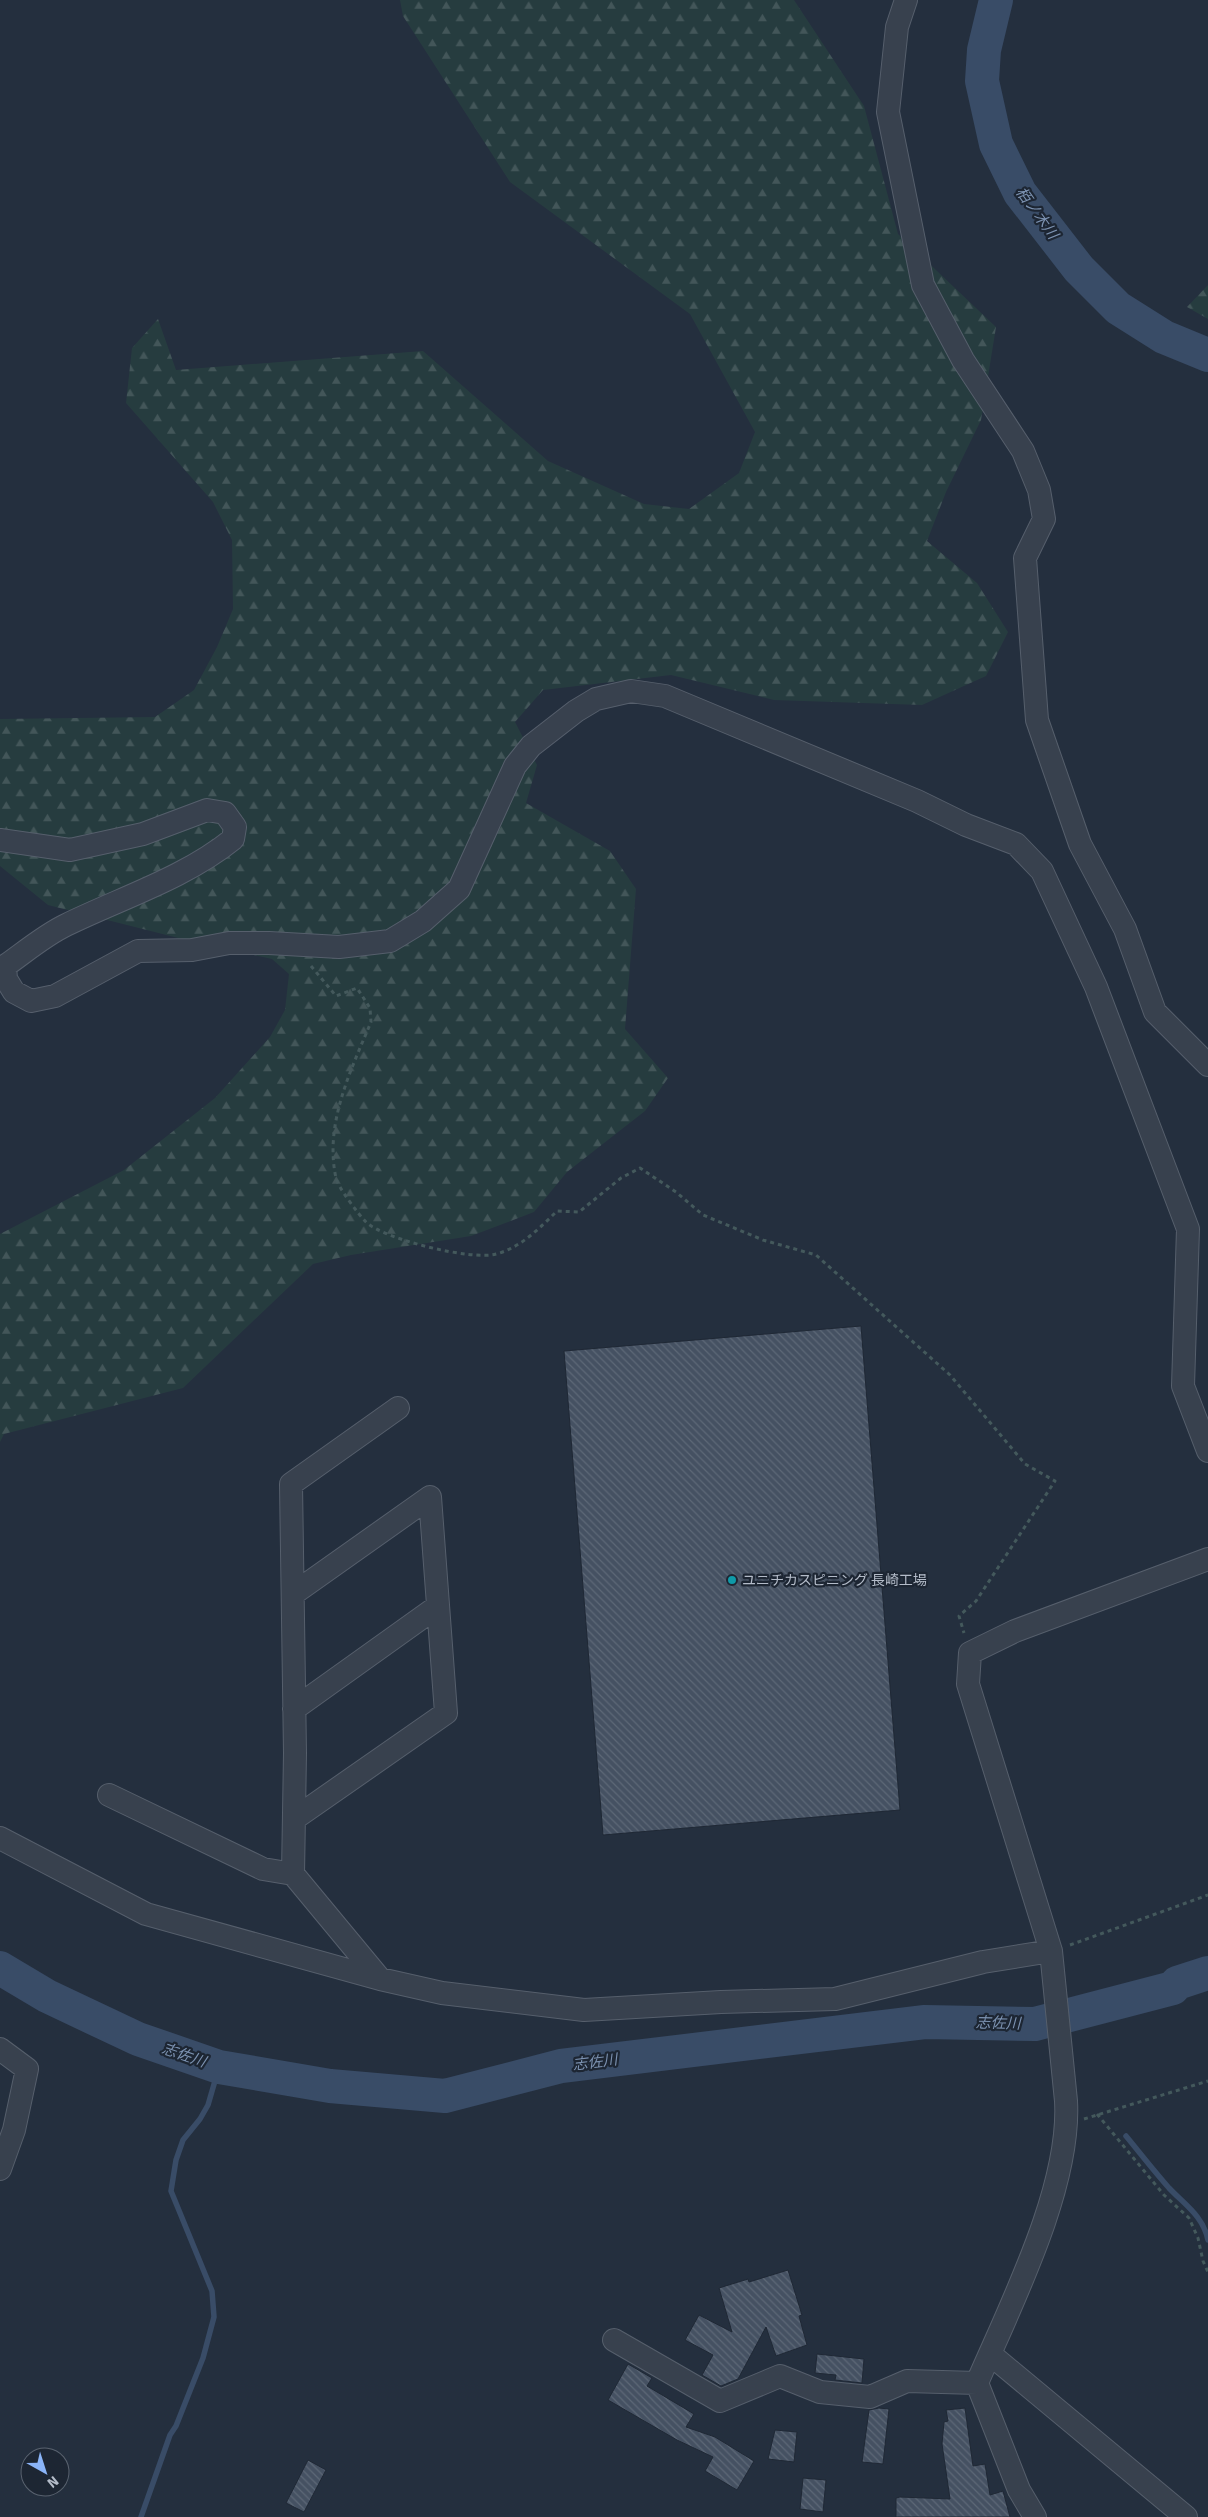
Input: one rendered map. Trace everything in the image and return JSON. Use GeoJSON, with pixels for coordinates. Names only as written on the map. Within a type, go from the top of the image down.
{"type":"FeatureCollection","features":[{"type":"Feature","properties":{"kind":"street"},"geometry":{"type":"LineString","coordinates":[[906,0],[897,27],[888,112],[923,285],[963,360],[1023,451],[1039,490],[1044,519],[1025,558],[1036,720],[1080,844],[1125,928],[1155,1012],[1208,1066]]}},
{"type":"Feature","properties":{"kind":"street"},"geometry":{"type":"LineString","coordinates":[[0,840],[70,850],[143,834],[207,810],[225,813],[235,827],[233,839],[217,852],[148,888],[64,926],[5,966],[6,979],[14,992],[31,1001],[54,996],[138,951],[192,950],[228,943],[292,944],[339,948],[390,941],[423,921],[459,889],[515,766],[531,746],[576,711],[596,699],[631,691],[664,696],[917,801],[966,825],[1016,844],[1042,871],[1096,988],[1188,1229],[1183,1386],[1208,1451]]}},
{"type":"Feature","properties":{"kind":"street"},"geometry":{"type":"LineString","coordinates":[[380,1979],[293,1874],[294,1709],[291,1484],[398,1408]]}},
{"type":"Feature","properties":{"kind":"street"},"geometry":{"type":"LineString","coordinates":[[293,1594],[430,1497],[446,1713],[294,1819]]}},
{"type":"Feature","properties":{"kind":"street"},"geometry":{"type":"LineString","coordinates":[[1035,2517],[1019,2490],[977,2383],[1053,2198],[1068,2124],[1051,1951],[968,1684],[970,1653],[1015,1631],[1208,1559]]}},
{"type":"Feature","properties":{"kind":"street"},"geometry":{"type":"LineString","coordinates":[[294,1709],[438,1606]]}},
{"type":"Feature","properties":{"kind":"street"},"geometry":{"type":"LineString","coordinates":[[109,1795],[263,1869],[293,1874]]}},
{"type":"Feature","properties":{"kind":"street"},"geometry":{"type":"LineString","coordinates":[[0,1838],[146,1914],[380,1979],[442,1993],[584,2010],[722,2002],[835,1999],[983,1962],[1051,1951]]}},
{"type":"Feature","properties":{"kind":"street"},"geometry":{"type":"LineString","coordinates":[[0,2049],[27,2069],[14,2130],[0,2169]]}},
{"type":"Feature","properties":{"kind":"street"},"geometry":{"type":"LineString","coordinates":[[614,2340],[720,2401],[780,2376],[820,2392],[870,2397],[907,2381],[977,2383]]}},
{"type":"Feature","properties":{"kind":"street"},"geometry":{"type":"LineString","coordinates":[[990,2354],[1186,2517]]}},
{"type":"Feature","properties":{"kind":"path"},"geometry":{"type":"LineString","coordinates":[[292,944],[336,996],[357,988],[370,1008],[371,1022],[338,1106],[333,1150],[336,1180],[366,1222],[383,1231],[422,1246],[459,1253],[495,1255],[530,1237],[558,1211],[579,1212],[621,1178],[640,1168],[676,1192],[703,1215],[763,1240],[816,1255],[950,1375],[1025,1464],[1055,1480],[976,1601],[959,1616],[970,1653]]}},
{"type":"Feature","properties":{"kind":"path"},"geometry":{"type":"LineString","coordinates":[[1051,1951],[1208,1895]]}},
{"type":"Feature","properties":{"kind":"path"},"geometry":{"type":"LineString","coordinates":[[1068,2124],[1208,2082]]}},
{"type":"Feature","properties":{"kind":"path"},"geometry":{"type":"LineString","coordinates":[[1097,2114],[1164,2195],[1189,2218],[1198,2238],[1203,2261],[1208,2272]]}},
{"type":"Feature","properties":{"kind":"green space"},"geometry":{"type":"Polygon","coordinates":[[[400,0],[794,0],[864,106],[898,234],[996,327],[981,420],[946,492],[927,541],[977,583],[1008,632],[986,676],[922,705],[774,700],[671,675],[543,690],[515,722],[537,765],[526,803],[610,851],[636,889],[625,1029],[668,1078],[645,1111],[567,1172],[534,1212],[471,1236],[351,1255],[313,1264],[183,1388],[4,1434],[0,1442],[0,1234],[124,1170],[215,1098],[270,1037],[285,1010],[289,974],[272,959],[198,943],[48,905],[0,866],[0,719],[155,717],[194,690],[217,647],[233,609],[232,540],[213,502],[126,403],[132,348],[158,319],[176,370],[423,351],[548,461],[644,504],[689,509],[739,473],[755,432],[690,314],[510,182],[403,16],[400,0]]]}},
{"type":"Feature","properties":{"kind":"green space"},"geometry":{"type":"Polygon","coordinates":[[[1208,285],[1208,319],[1187,307],[1208,285]]]}},
{"type":"Feature","properties":{"kind":"building","name":"ユニチカスピニング 長崎工場"},"geometry":{"type":"Polygon","coordinates":[[[861,1326],[900,1810],[603,1835],[564,1351],[861,1326]]]}},
{"type":"Feature","properties":{"kind":"building"},"geometry":{"type":"Polygon","coordinates":[[[788,2270],[802,2315],[799,2316],[807,2345],[776,2356],[766,2327],[738,2379],[721,2386],[702,2375],[713,2355],[685,2340],[699,2315],[732,2332],[719,2288],[748,2279],[749,2282],[788,2270]]]}},
{"type":"Feature","properties":{"kind":"building"},"geometry":{"type":"Polygon","coordinates":[[[817,2354],[864,2359],[862,2383],[835,2380],[836,2375],[815,2373],[817,2354]]]}},
{"type":"Feature","properties":{"kind":"building"},"geometry":{"type":"Polygon","coordinates":[[[628,2364],[652,2378],[647,2386],[694,2414],[686,2427],[715,2437],[754,2461],[737,2490],[705,2471],[713,2457],[677,2440],[608,2400],[628,2364]]]}},
{"type":"Feature","properties":{"kind":"building"},"geometry":{"type":"Polygon","coordinates":[[[965,2408],[973,2466],[985,2464],[990,2495],[1003,2491],[1010,2517],[896,2517],[896,2498],[950,2499],[942,2444],[944,2422],[948,2421],[946,2410],[965,2408]]]}},
{"type":"Feature","properties":{"kind":"building"},"geometry":{"type":"Polygon","coordinates":[[[889,2409],[883,2464],[862,2462],[869,2410],[889,2409]]]}},
{"type":"Feature","properties":{"kind":"building"},"geometry":{"type":"Polygon","coordinates":[[[775,2430],[797,2432],[794,2462],[768,2459],[775,2430]]]}},
{"type":"Feature","properties":{"kind":"building"},"geometry":{"type":"Polygon","coordinates":[[[308,2460],[326,2470],[304,2512],[286,2503],[308,2460]]]}},
{"type":"Feature","properties":{"kind":"building"},"geometry":{"type":"Polygon","coordinates":[[[803,2478],[826,2480],[823,2512],[800,2509],[803,2478]]]}},
{"type":"Feature","properties":{"kind":"waterway","name":"栢ノ木川"},"geometry":{"type":"LineString","coordinates":[[996,0],[984,50],[982,81],[996,144],[1020,193],[1079,269],[1118,308],[1164,337],[1208,355]]}},
{"type":"Feature","properties":{"kind":"waterway","name":"志佐川"},"geometry":{"type":"LineString","coordinates":[[0,1968],[47,1996],[138,2039],[219,2067],[330,2086],[445,2096],[561,2066],[925,2022],[1035,2024],[1173,1988],[1177,1983],[1208,1973]]}},
{"type":"Feature","properties":{"kind":"waterway"},"geometry":{"type":"LineString","coordinates":[[141,2517],[170,2435],[176,2426],[203,2358],[214,2317],[212,2291],[171,2191],[176,2160],[183,2140],[200,2119],[208,2105],[219,2067]]}},
{"type":"Feature","properties":{"kind":"waterway"},"geometry":{"type":"LineString","coordinates":[[1126,2136],[1169,2188],[1198,2217],[1208,2240]]}},
{"type":"Feature","properties":{"kind":"place","name":"ユニチカスピニング 長崎工場"},"geometry":{"type":"Point","coordinates":[732,1580]}}]}
